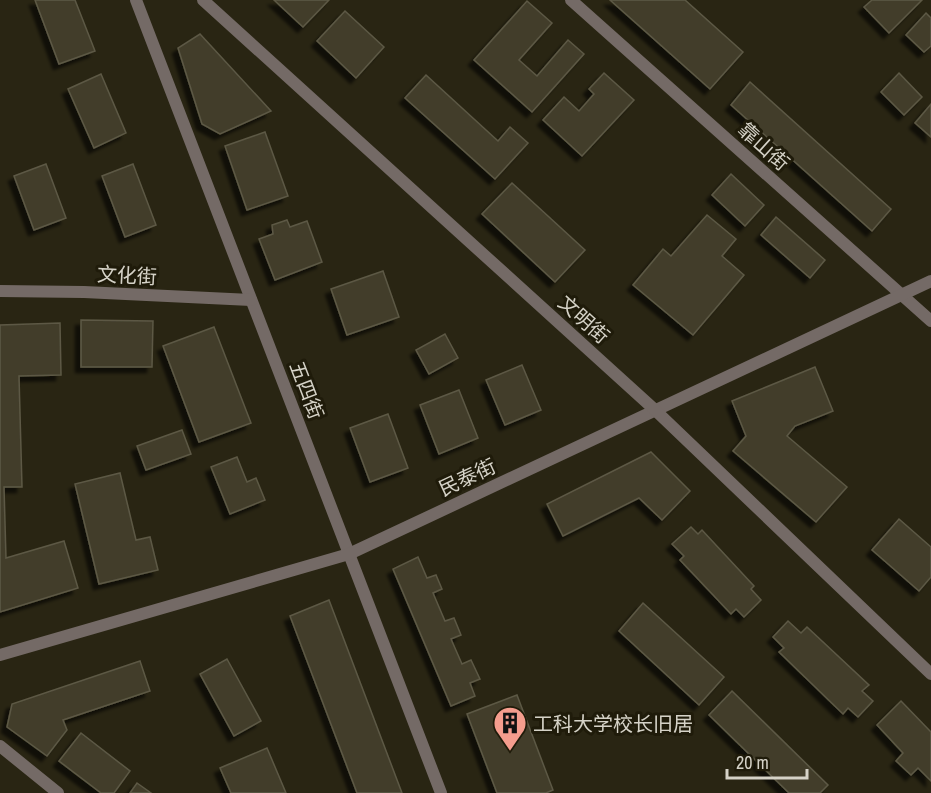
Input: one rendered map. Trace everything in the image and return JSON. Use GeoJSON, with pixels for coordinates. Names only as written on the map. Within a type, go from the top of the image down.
{"type":"FeatureCollection","features":[{"type":"Feature","properties":{"kind":"street","name":"五四街"},"geometry":{"type":"LineString","coordinates":[[136,0],[441,793]]}},
{"type":"Feature","properties":{"kind":"street","name":"文明街"},"geometry":{"type":"LineString","coordinates":[[204,0],[655,410],[931,674]]}},
{"type":"Feature","properties":{"kind":"street","name":"靠山街"},"geometry":{"type":"LineString","coordinates":[[571,0],[931,321]]}},
{"type":"Feature","properties":{"kind":"street","name":"民泰街"},"geometry":{"type":"LineString","coordinates":[[0,655],[349,554],[931,281]]}},
{"type":"Feature","properties":{"kind":"street","name":"文化街"},"geometry":{"type":"LineString","coordinates":[[0,291],[84,292],[251,300]]}},
{"type":"Feature","properties":{"kind":"street"},"geometry":{"type":"LineString","coordinates":[[0,746],[58,793]]}},
{"type":"Feature","properties":{"kind":"building"},"geometry":{"type":"Polygon","coordinates":[[[35,0],[75,0],[95,51],[59,64],[35,0]]]}},
{"type":"Feature","properties":{"kind":"building"},"geometry":{"type":"Polygon","coordinates":[[[274,0],[329,0],[303,27],[274,0]]]}},
{"type":"Feature","properties":{"kind":"building"},"geometry":{"type":"Polygon","coordinates":[[[610,0],[685,0],[743,52],[710,89],[610,0]]]}},
{"type":"Feature","properties":{"kind":"building"},"geometry":{"type":"Polygon","coordinates":[[[872,0],[922,0],[889,33],[864,7],[872,0]]]}},
{"type":"Feature","properties":{"kind":"building"},"geometry":{"type":"Polygon","coordinates":[[[527,1],[552,23],[519,60],[537,76],[568,40],[584,54],[532,112],[474,60],[527,1]]]}},
{"type":"Feature","properties":{"kind":"building"},"geometry":{"type":"Polygon","coordinates":[[[345,11],[384,47],[356,78],[317,41],[345,11]]]}},
{"type":"Feature","properties":{"kind":"building"},"geometry":{"type":"Polygon","coordinates":[[[926,13],[931,18],[931,46],[924,52],[906,35],[926,13]]]}},
{"type":"Feature","properties":{"kind":"building"},"geometry":{"type":"Polygon","coordinates":[[[200,34],[271,111],[220,134],[202,124],[178,48],[200,34]]]}},
{"type":"Feature","properties":{"kind":"building"},"geometry":{"type":"Polygon","coordinates":[[[604,73],[634,100],[582,156],[543,120],[564,97],[579,111],[594,94],[589,89],[604,73]]]}},
{"type":"Feature","properties":{"kind":"building"},"geometry":{"type":"Polygon","coordinates":[[[899,73],[922,97],[904,115],[881,92],[899,73]]]}},
{"type":"Feature","properties":{"kind":"building"},"geometry":{"type":"Polygon","coordinates":[[[101,74],[126,133],[94,148],[68,89],[101,74]]]}},
{"type":"Feature","properties":{"kind":"building"},"geometry":{"type":"Polygon","coordinates":[[[426,75],[498,141],[510,127],[528,143],[495,179],[405,98],[426,75]]]}},
{"type":"Feature","properties":{"kind":"building"},"geometry":{"type":"Polygon","coordinates":[[[750,82],[891,209],[872,231],[731,105],[750,82]]]}},
{"type":"Feature","properties":{"kind":"building"},"geometry":{"type":"Polygon","coordinates":[[[931,104],[931,137],[915,123],[931,104]]]}},
{"type":"Feature","properties":{"kind":"building"},"geometry":{"type":"Polygon","coordinates":[[[265,132],[288,196],[247,210],[225,146],[265,132]]]}},
{"type":"Feature","properties":{"kind":"building"},"geometry":{"type":"Polygon","coordinates":[[[46,164],[66,218],[34,230],[14,176],[46,164]]]}},
{"type":"Feature","properties":{"kind":"building"},"geometry":{"type":"Polygon","coordinates":[[[133,164],[156,225],[125,237],[102,176],[133,164]]]}},
{"type":"Feature","properties":{"kind":"building"},"geometry":{"type":"Polygon","coordinates":[[[731,174],[764,205],[745,226],[712,195],[731,174]]]}},
{"type":"Feature","properties":{"kind":"building"},"geometry":{"type":"Polygon","coordinates":[[[512,183],[585,250],[555,282],[482,214],[512,183]]]}},
{"type":"Feature","properties":{"kind":"building"},"geometry":{"type":"Polygon","coordinates":[[[707,215],[736,239],[722,256],[744,275],[693,335],[633,285],[663,249],[671,256],[707,215]]]}},
{"type":"Feature","properties":{"kind":"building"},"geometry":{"type":"Polygon","coordinates":[[[776,217],[825,260],[810,278],[761,235],[776,217]]]}},
{"type":"Feature","properties":{"kind":"building"},"geometry":{"type":"Polygon","coordinates":[[[287,220],[290,227],[307,221],[322,262],[275,280],[259,239],[273,234],[272,225],[287,220]]]}},
{"type":"Feature","properties":{"kind":"building"},"geometry":{"type":"Polygon","coordinates":[[[383,271],[399,317],[347,335],[331,289],[383,271]]]}},
{"type":"Feature","properties":{"kind":"building"},"geometry":{"type":"Polygon","coordinates":[[[81,320],[153,321],[152,367],[81,367],[81,320]]]}},
{"type":"Feature","properties":{"kind":"building"},"geometry":{"type":"Polygon","coordinates":[[[60,323],[61,375],[19,376],[22,487],[4,487],[6,558],[64,541],[78,588],[0,612],[0,325],[60,323]]]}},
{"type":"Feature","properties":{"kind":"building"},"geometry":{"type":"Polygon","coordinates":[[[214,327],[251,423],[199,442],[163,346],[214,327]]]}},
{"type":"Feature","properties":{"kind":"building"},"geometry":{"type":"Polygon","coordinates":[[[445,334],[458,358],[429,374],[416,350],[445,334]]]}},
{"type":"Feature","properties":{"kind":"building"},"geometry":{"type":"Polygon","coordinates":[[[522,365],[541,410],[505,425],[486,380],[522,365]]]}},
{"type":"Feature","properties":{"kind":"building"},"geometry":{"type":"Polygon","coordinates":[[[815,367],[833,411],[795,426],[787,436],[847,487],[816,522],[733,451],[746,436],[732,401],[815,367]]]}},
{"type":"Feature","properties":{"kind":"building"},"geometry":{"type":"Polygon","coordinates":[[[459,390],[478,438],[439,454],[420,405],[459,390]]]}},
{"type":"Feature","properties":{"kind":"building"},"geometry":{"type":"Polygon","coordinates":[[[388,414],[408,468],[370,482],[350,428],[388,414]]]}},
{"type":"Feature","properties":{"kind":"building"},"geometry":{"type":"Polygon","coordinates":[[[182,430],[191,454],[146,470],[137,446],[182,430]]]}},
{"type":"Feature","properties":{"kind":"building"},"geometry":{"type":"Polygon","coordinates":[[[651,452],[690,491],[662,520],[639,498],[563,536],[547,504],[651,452]]]}},
{"type":"Feature","properties":{"kind":"building"},"geometry":{"type":"Polygon","coordinates":[[[237,457],[247,482],[256,478],[265,500],[230,514],[211,467],[237,457]]]}},
{"type":"Feature","properties":{"kind":"building"},"geometry":{"type":"Polygon","coordinates":[[[120,473],[136,540],[150,537],[158,570],[99,584],[75,484],[120,473]]]}},
{"type":"Feature","properties":{"kind":"building"},"geometry":{"type":"Polygon","coordinates":[[[899,519],[931,547],[931,577],[919,591],[872,550],[899,519]]]}},
{"type":"Feature","properties":{"kind":"building"},"geometry":{"type":"Polygon","coordinates":[[[691,527],[698,534],[702,530],[754,586],[751,589],[761,600],[744,617],[736,609],[731,614],[680,560],[684,556],[672,544],[691,527]]]}},
{"type":"Feature","properties":{"kind":"building"},"geometry":{"type":"Polygon","coordinates":[[[418,557],[427,578],[436,575],[442,589],[433,593],[445,621],[454,618],[461,635],[451,639],[462,664],[471,660],[480,679],[470,683],[475,696],[451,706],[393,569],[418,557]]]}},
{"type":"Feature","properties":{"kind":"building"},"geometry":{"type":"Polygon","coordinates":[[[329,600],[402,793],[357,793],[290,616],[329,600]]]}},
{"type":"Feature","properties":{"kind":"building"},"geometry":{"type":"Polygon","coordinates":[[[643,603],[724,677],[699,705],[619,631],[643,603]]]}},
{"type":"Feature","properties":{"kind":"building"},"geometry":{"type":"Polygon","coordinates":[[[788,621],[801,633],[807,627],[869,685],[862,691],[873,701],[858,717],[848,708],[843,714],[779,652],[784,648],[773,637],[788,621]]]}},
{"type":"Feature","properties":{"kind":"building"},"geometry":{"type":"Polygon","coordinates":[[[227,659],[261,721],[234,736],[200,674],[227,659]]]}},
{"type":"Feature","properties":{"kind":"building"},"geometry":{"type":"Polygon","coordinates":[[[140,661],[150,691],[63,720],[67,730],[47,756],[7,727],[12,704],[140,661]]]}},
{"type":"Feature","properties":{"kind":"building"},"geometry":{"type":"Polygon","coordinates":[[[732,691],[828,785],[820,793],[789,793],[709,715],[732,691]]]}},
{"type":"Feature","properties":{"kind":"building","name":"工科大学校长旧居"},"geometry":{"type":"Polygon","coordinates":[[[517,695],[553,790],[546,793],[497,793],[467,714],[517,695]]]}},
{"type":"Feature","properties":{"kind":"building"},"geometry":{"type":"Polygon","coordinates":[[[901,701],[931,732],[931,781],[918,768],[911,775],[896,761],[903,753],[877,725],[901,701]]]}},
{"type":"Feature","properties":{"kind":"building"},"geometry":{"type":"Polygon","coordinates":[[[81,733],[130,771],[114,793],[101,793],[59,761],[81,733]]]}},
{"type":"Feature","properties":{"kind":"building"},"geometry":{"type":"Polygon","coordinates":[[[267,748],[286,793],[231,793],[220,768],[267,748]]]}},
{"type":"Feature","properties":{"kind":"building"},"geometry":{"type":"Polygon","coordinates":[[[137,783],[151,793],[130,793],[137,783]]]}},
{"type":"Feature","properties":{"kind":"place","name":"工科大学校长旧居"},"geometry":{"type":"Point","coordinates":[510,752]}}]}
